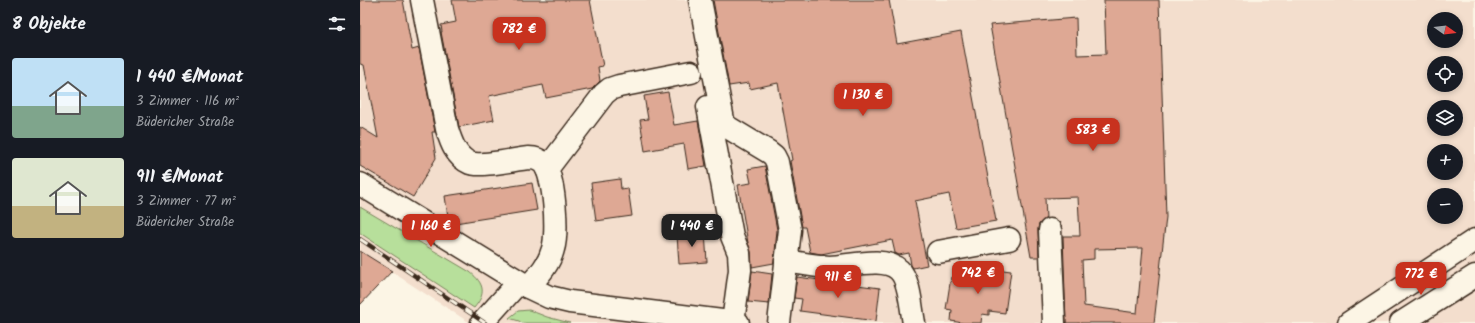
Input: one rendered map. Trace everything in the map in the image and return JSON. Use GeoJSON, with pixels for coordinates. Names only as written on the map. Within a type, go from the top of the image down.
{"type":"FeatureCollection","features":[{"type":"Feature","properties":{"kind":"street"},"geometry":{"type":"LineString","coordinates":[[422,0],[451,144],[460,156],[471,163],[481,164],[536,158],[542,162],[547,169],[554,205],[556,230],[554,249],[547,266],[482,323]]}},
{"type":"Feature","properties":{"kind":"street"},"geometry":{"type":"LineString","coordinates":[[688,0],[732,236],[739,254]]}},
{"type":"Feature","properties":{"kind":"street"},"geometry":{"type":"LineString","coordinates":[[360,184],[524,285],[549,298],[736,323],[740,270],[733,177],[700,0]]}},
{"type":"Feature","properties":{"kind":"street"},"geometry":{"type":"LineString","coordinates":[[547,169],[604,94],[610,89],[618,86],[691,72]]}},
{"type":"Feature","properties":{"kind":"street"},"geometry":{"type":"LineString","coordinates":[[724,125],[774,156],[777,162],[790,230],[779,323]]}},
{"type":"Feature","properties":{"kind":"street"},"geometry":{"type":"LineString","coordinates":[[1050,230],[1054,323]]}},
{"type":"Feature","properties":{"kind":"street"},"geometry":{"type":"LineString","coordinates":[[938,252],[1009,239]]}},
{"type":"Feature","properties":{"kind":"street"},"geometry":{"type":"LineString","coordinates":[[1349,323],[1475,240]]}},
{"type":"Feature","properties":{"kind":"street"},"geometry":{"type":"LineString","coordinates":[[786,261],[839,267],[865,263],[884,263],[892,266],[899,270],[906,283],[914,323]]}},
{"type":"Feature","properties":{"kind":"street"},"geometry":{"type":"LineString","coordinates":[[1401,323],[1475,276]]}},
{"type":"Feature","properties":{"kind":"shaded area"},"geometry":{"type":"Polygon","coordinates":[[[360,0],[1475,0],[1475,323],[470,323],[360,251],[360,0]]]}},
{"type":"Feature","properties":{"kind":"green space"},"geometry":{"type":"Polygon","coordinates":[[[360,207],[475,276],[481,285],[482,294],[474,308],[360,233],[360,207]]]}},
{"type":"Feature","properties":{"kind":"green space"},"geometry":{"type":"Polygon","coordinates":[[[529,310],[547,317],[570,323],[522,323],[509,318],[518,311],[529,310]]]}},
{"type":"Feature","properties":{"kind":"building"},"geometry":{"type":"Polygon","coordinates":[[[360,0],[403,0],[412,50],[419,48],[435,132],[432,132],[436,158],[413,197],[360,166],[360,127],[378,138],[364,65],[360,64],[360,0]]]}},
{"type":"Feature","properties":{"kind":"building"},"geometry":{"type":"Polygon","coordinates":[[[452,0],[590,0],[603,66],[598,67],[600,81],[592,89],[546,98],[543,85],[489,96],[494,120],[459,127],[441,32],[441,25],[456,22],[452,0]]]}},
{"type":"Feature","properties":{"kind":"building"},"geometry":{"type":"Polygon","coordinates":[[[713,0],[889,0],[897,44],[961,32],[996,221],[956,228],[949,194],[915,201],[927,265],[913,268],[909,253],[899,255],[895,253],[892,240],[821,254],[810,252],[805,227],[802,227],[778,83],[750,89],[749,83],[729,86],[713,0]]]}},
{"type":"Feature","properties":{"kind":"building"},"geometry":{"type":"Polygon","coordinates":[[[1104,0],[1159,0],[1166,217],[1154,323],[1066,323],[1063,236],[1080,236],[1078,197],[1045,198],[1046,219],[1039,224],[1038,230],[1039,257],[1031,257],[990,25],[1076,18],[1077,55],[1106,54],[1104,0]],[[1143,248],[1094,249],[1094,259],[1082,260],[1084,306],[1137,313],[1143,248]]]}},
{"type":"Feature","properties":{"kind":"building"},"geometry":{"type":"Polygon","coordinates":[[[668,92],[674,125],[698,121],[706,166],[688,169],[684,144],[645,151],[640,120],[648,119],[644,96],[668,92]]]}},
{"type":"Feature","properties":{"kind":"building"},"geometry":{"type":"Polygon","coordinates":[[[765,166],[777,230],[774,263],[752,267],[751,252],[748,243],[738,185],[751,183],[748,169],[765,166]]]}},
{"type":"Feature","properties":{"kind":"building"},"geometry":{"type":"Polygon","coordinates":[[[620,179],[621,189],[628,188],[632,216],[596,221],[591,183],[620,179]]]}},
{"type":"Feature","properties":{"kind":"building"},"geometry":{"type":"Polygon","coordinates":[[[532,183],[537,210],[449,224],[445,196],[532,183]]]}},
{"type":"Feature","properties":{"kind":"building"},"geometry":{"type":"Polygon","coordinates":[[[705,232],[707,262],[679,264],[677,235],[705,232]]]}},
{"type":"Feature","properties":{"kind":"building"},"geometry":{"type":"Polygon","coordinates":[[[360,251],[392,271],[360,305],[360,251]]]}},
{"type":"Feature","properties":{"kind":"building"},"geometry":{"type":"Polygon","coordinates":[[[972,269],[994,272],[995,269],[1011,271],[1005,313],[989,311],[989,315],[982,314],[981,323],[951,321],[952,310],[946,309],[951,277],[959,278],[960,275],[971,276],[972,269]]]}},
{"type":"Feature","properties":{"kind":"building"},"geometry":{"type":"Polygon","coordinates":[[[752,271],[772,274],[769,304],[748,302],[752,271]]]}},
{"type":"Feature","properties":{"kind":"building"},"geometry":{"type":"Polygon","coordinates":[[[797,277],[880,288],[876,321],[800,311],[802,299],[794,298],[797,277]]]}},
{"type":"Feature","properties":{"kind":"railway"},"geometry":{"type":"LineString","coordinates":[[360,239],[485,323]]}}]}
